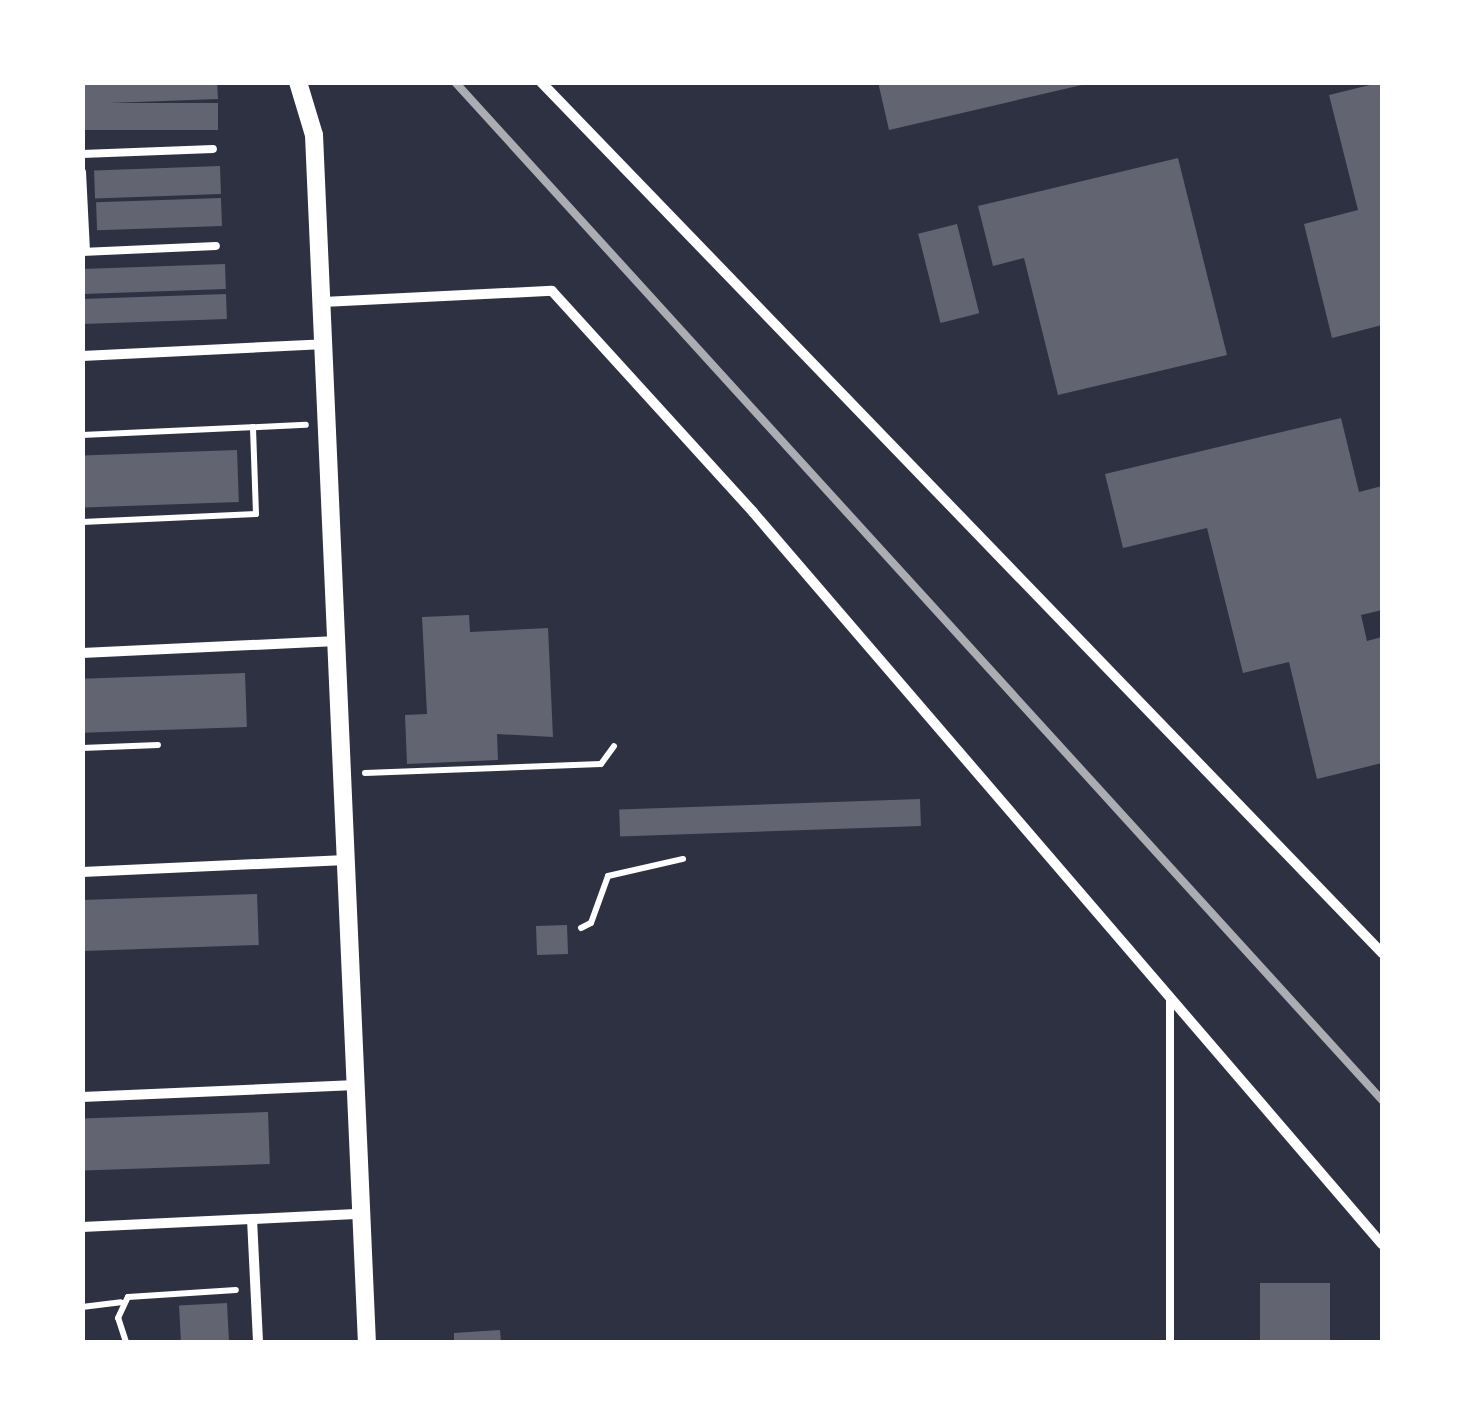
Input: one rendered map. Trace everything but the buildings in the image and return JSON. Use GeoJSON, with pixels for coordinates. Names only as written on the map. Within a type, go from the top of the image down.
{"type":"FeatureCollection","features":[{"type":"Feature","properties":{"kind":"street"},"geometry":{"type":"LineString","coordinates":[[541,82],[1382,953]]}},
{"type":"Feature","properties":{"kind":"street"},"geometry":{"type":"LineString","coordinates":[[301,89],[314,134],[324,302],[367,1342]]}},
{"type":"Feature","properties":{"kind":"street"},"geometry":{"type":"LineString","coordinates":[[324,302],[552,291],[753,512],[1382,1244]]}},
{"type":"Feature","properties":{"kind":"street"},"geometry":{"type":"LineString","coordinates":[[82,356],[325,344]]}},
{"type":"Feature","properties":{"kind":"street"},"geometry":{"type":"LineString","coordinates":[[82,653],[337,641]]}},
{"type":"Feature","properties":{"kind":"street"},"geometry":{"type":"LineString","coordinates":[[82,872],[348,860]]}},
{"type":"Feature","properties":{"kind":"street"},"geometry":{"type":"LineString","coordinates":[[82,1097],[358,1085]]}},
{"type":"Feature","properties":{"kind":"street"},"geometry":{"type":"LineString","coordinates":[[82,1228],[361,1214]]}},
{"type":"Feature","properties":{"kind":"street"},"geometry":{"type":"LineString","coordinates":[[252,1218],[258,1342]]}},
{"type":"Feature","properties":{"kind":"lane"},"geometry":{"type":"LineString","coordinates":[[82,154],[213,149]]}},
{"type":"Feature","properties":{"kind":"lane"},"geometry":{"type":"LineString","coordinates":[[82,172],[84,252],[216,246]]}},
{"type":"Feature","properties":{"kind":"lane"},"geometry":{"type":"LineString","coordinates":[[1170,998],[1170,1342]]}},
{"type":"Feature","properties":{"kind":"path"},"geometry":{"type":"LineString","coordinates":[[82,435],[328,424]]}},
{"type":"Feature","properties":{"kind":"path"},"geometry":{"type":"LineString","coordinates":[[82,522],[256,514],[253,427]]}},
{"type":"Feature","properties":{"kind":"path"},"geometry":{"type":"LineString","coordinates":[[82,748],[158,745]]}},
{"type":"Feature","properties":{"kind":"path"},"geometry":{"type":"LineString","coordinates":[[344,774],[601,764],[614,746]]}},
{"type":"Feature","properties":{"kind":"path"},"geometry":{"type":"LineString","coordinates":[[581,928],[591,923],[608,876],[683,859]]}},
{"type":"Feature","properties":{"kind":"path"},"geometry":{"type":"LineString","coordinates":[[82,1306],[124,1302],[147,1292],[255,1290]]}},
{"type":"Feature","properties":{"kind":"path"},"geometry":{"type":"LineString","coordinates":[[124,1302],[118,1318],[126,1342]]}},
{"type":"Feature","properties":{"kind":"railway"},"geometry":{"type":"LineString","coordinates":[[455,82],[1382,1100]]}}]}
